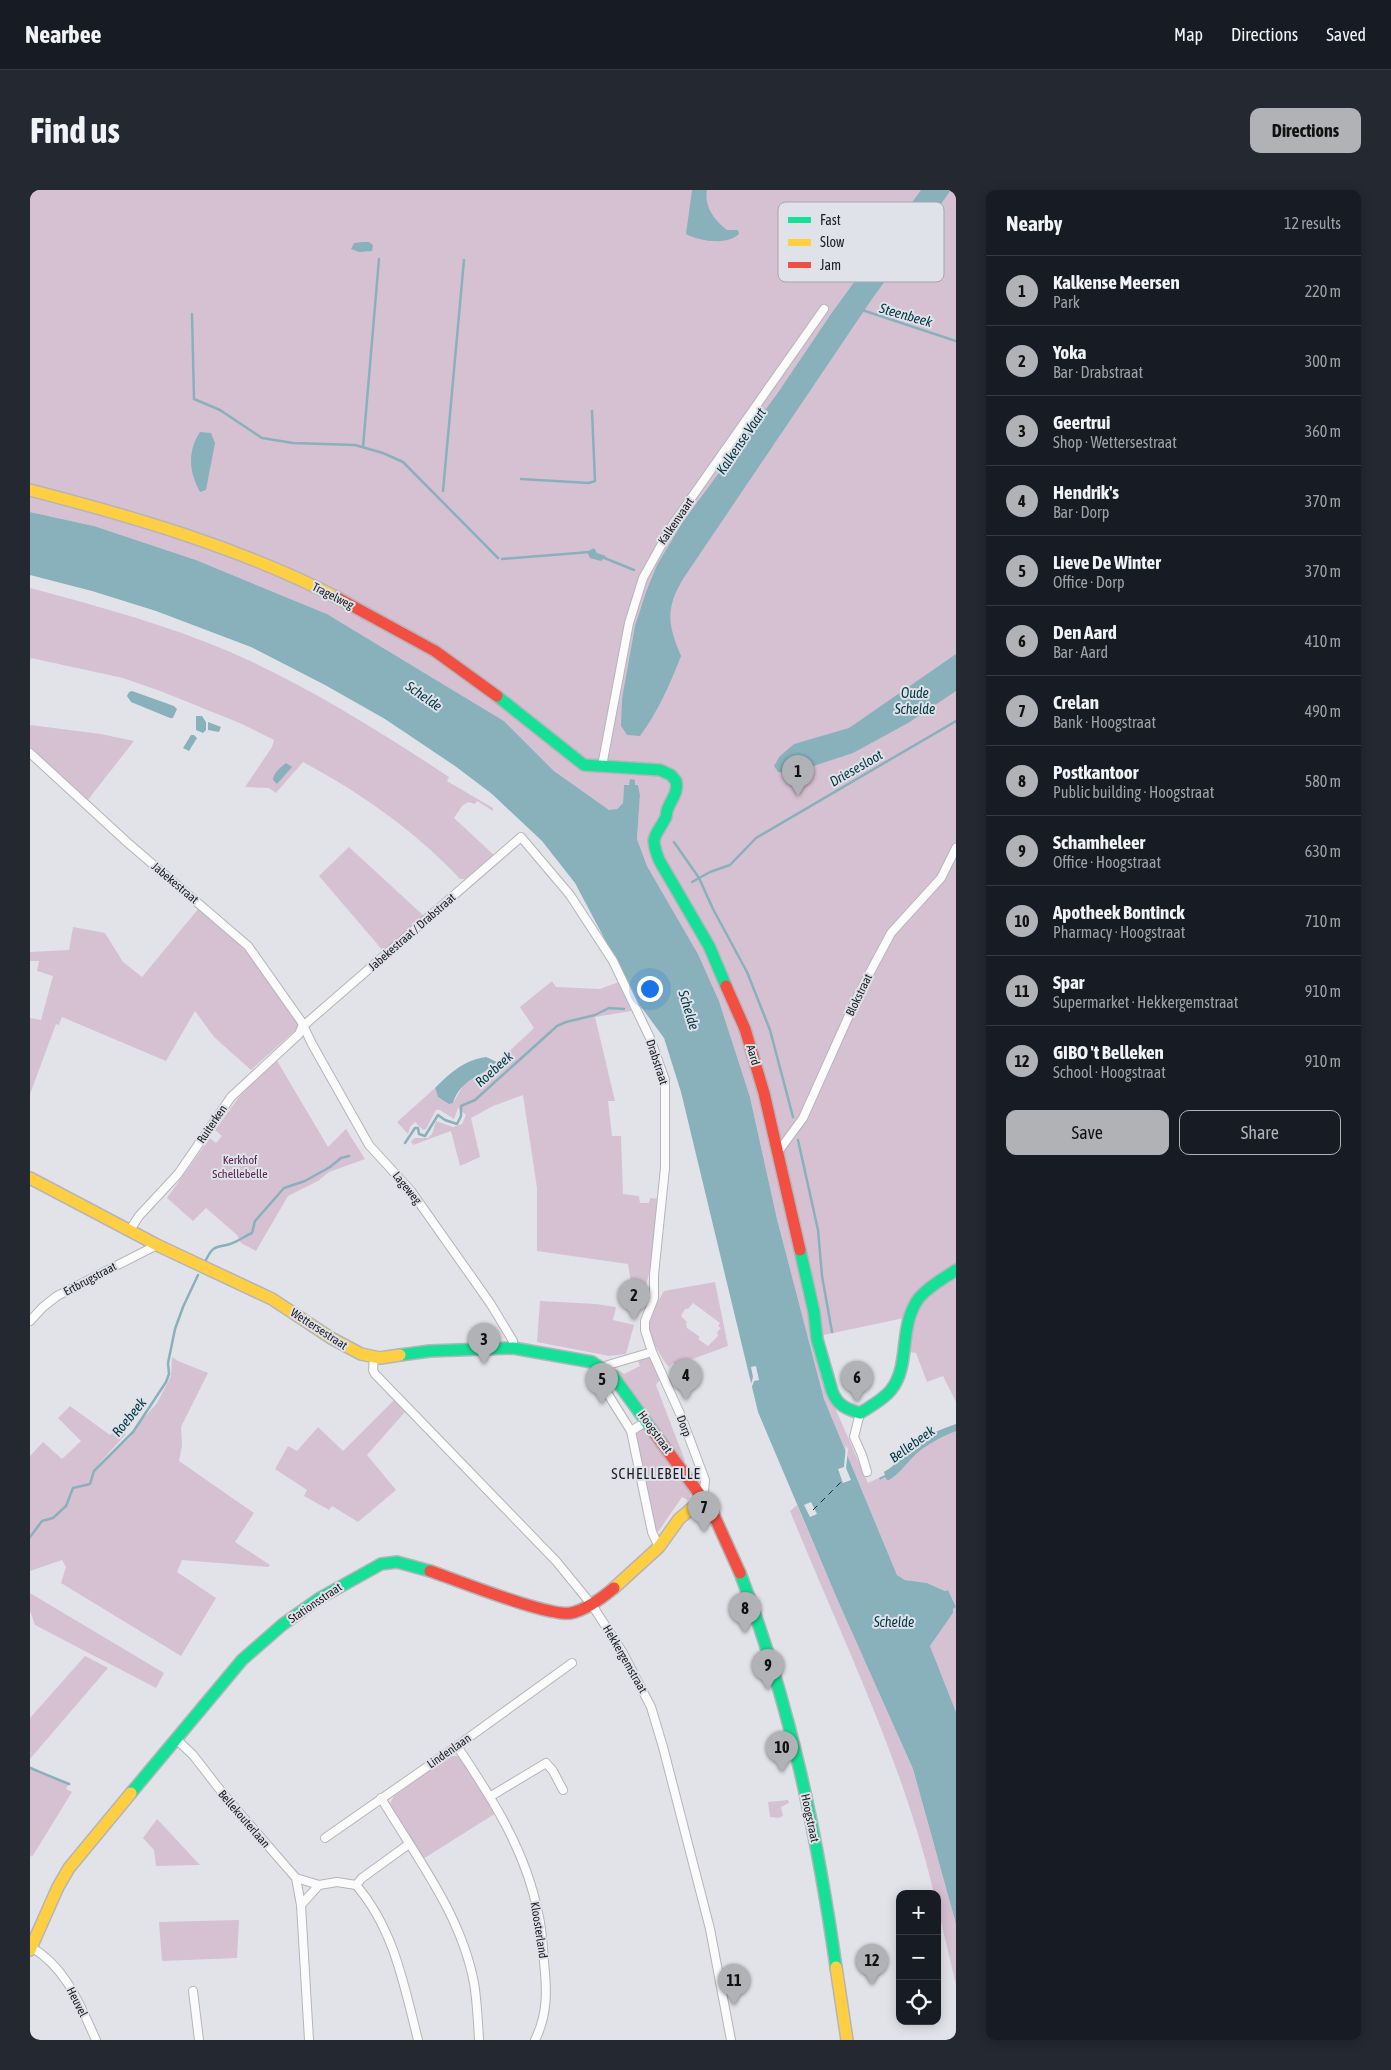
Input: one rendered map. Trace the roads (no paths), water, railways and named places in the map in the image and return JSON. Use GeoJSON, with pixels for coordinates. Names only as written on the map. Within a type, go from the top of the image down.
{"type":"FeatureCollection","features":[{"type":"Feature","properties":{"kind":"street","name":"Kalkenvaart"},"geometry":{"type":"LineString","coordinates":[[602,766],[629,623],[643,578],[655,553],[673,524],[824,310]]}},
{"type":"Feature","properties":{"kind":"street","name":"Tragelweg"},"geometry":{"type":"LineString","coordinates":[[30,490],[177,531],[308,583],[390,625],[435,651],[473,678],[584,766],[602,766]]}},
{"type":"Feature","properties":{"kind":"street","name":"Jabekestraat"},"geometry":{"type":"LineString","coordinates":[[30,753],[128,843],[248,946],[301,1021],[302,1027]]}},
{"type":"Feature","properties":{"kind":"street","name":"Aard"},"geometry":{"type":"LineString","coordinates":[[602,766],[660,770],[671,776],[674,780],[677,790],[676,794],[666,811],[666,818],[657,829],[653,841],[655,851],[709,946],[737,1008],[754,1059],[778,1152],[810,1292],[817,1339],[832,1391],[844,1408],[860,1413]]}},
{"type":"Feature","properties":{"kind":"street","name":"Jabekestraat / Drabstraat"},"geometry":{"type":"LineString","coordinates":[[302,1027],[521,837]]}},
{"type":"Feature","properties":{"kind":"street","name":"Drabstraat"},"geometry":{"type":"LineString","coordinates":[[521,837],[570,895],[613,961],[646,1029],[665,1080],[665,1175],[654,1275],[654,1298],[645,1322],[645,1330],[652,1352]]}},
{"type":"Feature","properties":{"kind":"street","name":"Blokstraat"},"geometry":{"type":"LineString","coordinates":[[778,1152],[803,1118],[860,991],[891,933],[941,878],[956,848]]}},
{"type":"Feature","properties":{"kind":"street","name":"Ruiterken"},"geometry":{"type":"LineString","coordinates":[[130,1230],[139,1216],[178,1174],[231,1097],[299,1034],[302,1027]]}},
{"type":"Feature","properties":{"kind":"street","name":"Lageweg"},"geometry":{"type":"LineString","coordinates":[[302,1027],[369,1145],[407,1186],[462,1263],[513,1341],[513,1348]]}},
{"type":"Feature","properties":{"kind":"street","name":"Wettersestraat"},"geometry":{"type":"LineString","coordinates":[[30,1178],[156,1245],[272,1299],[342,1345],[361,1354],[374,1358],[456,1349],[513,1348],[583,1360]]}},
{"type":"Feature","properties":{"kind":"street","name":"Ertbrugstraat"},"geometry":{"type":"LineString","coordinates":[[30,1321],[43,1307],[58,1296],[156,1245]]}},
{"type":"Feature","properties":{"kind":"street"},"geometry":{"type":"LineString","coordinates":[[867,1472],[854,1437],[860,1413],[878,1404],[893,1387],[898,1378],[908,1319],[915,1303],[926,1291],[956,1270]]}},
{"type":"Feature","properties":{"kind":"street"},"geometry":{"type":"LineString","coordinates":[[652,1352],[608,1365],[602,1368],[596,1375],[630,1432],[652,1532],[659,1547]]}},
{"type":"Feature","properties":{"kind":"street","name":"Dorp"},"geometry":{"type":"LineString","coordinates":[[652,1352],[681,1416],[705,1480],[702,1496]]}},
{"type":"Feature","properties":{"kind":"street","name":"Hekkergemstraat"},"geometry":{"type":"LineString","coordinates":[[374,1358],[373,1370],[375,1374],[549,1554],[592,1605],[624,1653],[651,1707],[710,1929],[731,2040]]}},
{"type":"Feature","properties":{"kind":"street","name":"Hoogstraat"},"geometry":{"type":"LineString","coordinates":[[583,1360],[602,1368],[623,1388],[702,1496],[716,1518],[733,1554],[748,1593],[780,1693],[800,1770],[828,1909],[847,2040]]}},
{"type":"Feature","properties":{"kind":"street"},"geometry":{"type":"LineString","coordinates":[[630,1432],[647,1421]]}},
{"type":"Feature","properties":{"kind":"street","name":"Stationsstraat"},"geometry":{"type":"LineString","coordinates":[[31,1948],[58,1887],[69,1868],[242,1660],[282,1625],[350,1579],[381,1564],[390,1562],[408,1564],[525,1604],[560,1613],[571,1613],[600,1600],[659,1547],[679,1519],[702,1496]]}},
{"type":"Feature","properties":{"kind":"street","name":"Lindenlaan"},"geometry":{"type":"LineString","coordinates":[[325,1838],[572,1663]]}},
{"type":"Feature","properties":{"kind":"street","name":"Bellekouterlaan"},"geometry":{"type":"LineString","coordinates":[[176,1740],[193,1755],[224,1795],[296,1878]]}},
{"type":"Feature","properties":{"kind":"street","name":"Kloosterland"},"geometry":{"type":"LineString","coordinates":[[457,1746],[491,1796],[517,1846],[538,1912],[547,1991],[544,2019],[535,2040]]}},
{"type":"Feature","properties":{"kind":"street"},"geometry":{"type":"LineString","coordinates":[[491,1796],[546,1763],[553,1771],[563,1790]]}},
{"type":"Feature","properties":{"kind":"street"},"geometry":{"type":"LineString","coordinates":[[381,1798],[444,1900],[456,1927],[474,1982],[479,2040]]}},
{"type":"Feature","properties":{"kind":"street"},"geometry":{"type":"LineString","coordinates":[[356,1885],[362,1878],[409,1844]]}},
{"type":"Feature","properties":{"kind":"street"},"geometry":{"type":"LineString","coordinates":[[309,2040],[301,1905],[296,1878],[319,1885],[337,1882],[356,1885],[377,1911],[388,1934],[402,1975],[418,2040]]}},
{"type":"Feature","properties":{"kind":"street"},"geometry":{"type":"LineString","coordinates":[[301,1905],[319,1885]]}},
{"type":"Feature","properties":{"kind":"street","name":"Heuvel"},"geometry":{"type":"LineString","coordinates":[[31,1948],[42,1953],[71,1986],[96,2040]]}},
{"type":"Feature","properties":{"kind":"street"},"geometry":{"type":"LineString","coordinates":[[193,1990],[199,2040]]}},
{"type":"Feature","properties":{"kind":"water"},"geometry":{"type":"Polygon","coordinates":[[[692,190],[707,190],[707,202],[714,217],[727,230],[738,230],[739,234],[727,240],[713,241],[698,239],[686,234],[692,190]]]}},
{"type":"Feature","properties":{"kind":"water"},"geometry":{"type":"Polygon","coordinates":[[[921,190],[951,190],[942,202],[912,202],[921,190]]]}},
{"type":"Feature","properties":{"kind":"water"},"geometry":{"type":"Polygon","coordinates":[[[369,242],[373,245],[372,251],[359,252],[351,249],[354,243],[369,242]]]}},
{"type":"Feature","properties":{"kind":"water"},"geometry":{"type":"Polygon","coordinates":[[[854,282],[884,282],[683,579],[673,599],[670,617],[673,635],[681,656],[663,698],[640,736],[627,735],[621,726],[622,699],[635,626],[657,565],[682,523],[777,394],[854,282]]]}},
{"type":"Feature","properties":{"kind":"water"},"geometry":{"type":"Polygon","coordinates":[[[200,432],[211,433],[215,443],[206,490],[200,492],[192,470],[191,454],[200,432]]]}},
{"type":"Feature","properties":{"kind":"water","name":"Schelde"},"geometry":{"type":"Polygon","coordinates":[[[30,512],[94,526],[196,560],[327,614],[504,721],[554,771],[609,810],[617,809],[623,803],[624,785],[629,785],[630,779],[635,780],[635,785],[638,785],[640,795],[637,839],[647,866],[698,954],[719,1001],[750,1097],[777,1219],[824,1399],[897,1575],[905,1580],[927,1583],[945,1591],[948,1590],[956,1607],[930,1646],[956,1712],[956,1924],[913,1769],[838,1601],[758,1412],[681,1092],[664,1038],[639,1004],[575,883],[542,841],[492,794],[455,766],[385,719],[325,685],[251,647],[156,611],[92,591],[30,575],[30,512]]]}},
{"type":"Feature","properties":{"kind":"water"},"geometry":{"type":"Polygon","coordinates":[[[594,548],[597,553],[606,556],[601,561],[590,558],[587,552],[594,548]]]}},
{"type":"Feature","properties":{"kind":"water","name":"Oude Schelde"},"geometry":{"type":"Polygon","coordinates":[[[956,654],[956,691],[908,723],[853,753],[792,773],[778,772],[774,766],[780,756],[794,744],[849,728],[956,654]]]}},
{"type":"Feature","properties":{"kind":"water"},"geometry":{"type":"Polygon","coordinates":[[[132,691],[174,706],[177,709],[173,718],[131,702],[127,696],[132,691]]]}},
{"type":"Feature","properties":{"kind":"water"},"geometry":{"type":"Polygon","coordinates":[[[196,716],[202,716],[206,722],[206,730],[203,733],[196,730],[196,716]]]}},
{"type":"Feature","properties":{"kind":"water"},"geometry":{"type":"Polygon","coordinates":[[[208,722],[221,727],[219,732],[208,730],[208,722]]]}},
{"type":"Feature","properties":{"kind":"water"},"geometry":{"type":"Polygon","coordinates":[[[191,735],[197,738],[189,751],[183,748],[191,735]]]}},
{"type":"Feature","properties":{"kind":"water"},"geometry":{"type":"Polygon","coordinates":[[[286,763],[292,767],[277,784],[273,780],[274,775],[286,763]]]}},
{"type":"Feature","properties":{"kind":"water"},"geometry":{"type":"Polygon","coordinates":[[[486,1057],[497,1062],[466,1083],[453,1103],[449,1104],[438,1097],[435,1088],[452,1072],[464,1064],[486,1057]]]}},
{"type":"Feature","properties":{"kind":"water"},"geometry":{"type":"Polygon","coordinates":[[[956,1424],[956,1431],[924,1447],[889,1480],[885,1477],[880,1480],[879,1478],[885,1475],[884,1472],[920,1440],[956,1424]]]}},
{"type":"Feature","properties":{"kind":"waterway"},"geometry":{"type":"LineString","coordinates":[[363,447],[379,259]]}},
{"type":"Feature","properties":{"kind":"waterway"},"geometry":{"type":"LineString","coordinates":[[443,491],[464,260]]}},
{"type":"Feature","properties":{"kind":"waterway","name":"Steenbeek"},"geometry":{"type":"LineString","coordinates":[[862,310],[956,341]]}},
{"type":"Feature","properties":{"kind":"waterway"},"geometry":{"type":"LineString","coordinates":[[192,314],[194,399],[220,410],[262,438],[293,443],[355,445],[383,453],[403,462],[498,558]]}},
{"type":"Feature","properties":{"kind":"waterway"},"geometry":{"type":"LineString","coordinates":[[521,479],[589,483],[595,481],[592,411]]}},
{"type":"Feature","properties":{"kind":"waterway"},"geometry":{"type":"LineString","coordinates":[[502,559],[590,552]]}},
{"type":"Feature","properties":{"kind":"waterway"},"geometry":{"type":"LineString","coordinates":[[602,557],[634,570]]}},
{"type":"Feature","properties":{"kind":"waterway","name":"Driesesloot"},"geometry":{"type":"LineString","coordinates":[[692,882],[710,872],[730,865],[756,838],[956,721]]}},
{"type":"Feature","properties":{"kind":"waterway"},"geometry":{"type":"LineString","coordinates":[[674,842],[699,878],[713,909],[747,972],[770,1030],[793,1117]]}},
{"type":"Feature","properties":{"kind":"waterway","name":"Roebeek"},"geometry":{"type":"LineString","coordinates":[[405,1143],[415,1128],[418,1128],[419,1134],[425,1136],[438,1115],[445,1120],[457,1124],[461,1116],[461,1106],[475,1100],[557,1026],[595,1015],[609,1008],[624,1009]]}},
{"type":"Feature","properties":{"kind":"waterway"},"geometry":{"type":"LineString","coordinates":[[798,1140],[818,1230],[822,1276],[832,1332]]}},
{"type":"Feature","properties":{"kind":"waterway","name":"Roebeek"},"geometry":{"type":"LineString","coordinates":[[206,1260],[215,1248],[233,1243],[252,1233],[255,1221],[284,1188],[305,1181],[330,1167],[341,1158],[349,1156]]}},
{"type":"Feature","properties":{"kind":"waterway","name":"Roebeek"},"geometry":{"type":"LineString","coordinates":[[30,1537],[42,1521],[53,1518],[66,1506],[73,1488],[90,1484],[94,1471],[133,1432],[166,1382],[169,1374],[168,1363],[175,1329],[198,1275]]}},
{"type":"Feature","properties":{"kind":"waterway"},"geometry":{"type":"LineString","coordinates":[[30,1768],[69,1784]]}},
{"type":"Feature","properties":{"kind":"place","name":"Kalkense Meersen"},"geometry":{"type":"Point","coordinates":[798,796]}},
{"type":"Feature","properties":{"kind":"place","name":"Yoka"},"geometry":{"type":"Point","coordinates":[634,1320]}},
{"type":"Feature","properties":{"kind":"place","name":"Geertrui"},"geometry":{"type":"Point","coordinates":[484,1364]}},
{"type":"Feature","properties":{"kind":"place","name":"Hendrik's"},"geometry":{"type":"Point","coordinates":[686,1400]}},
{"type":"Feature","properties":{"kind":"place","name":"Den Aard"},"geometry":{"type":"Point","coordinates":[857,1402]}},
{"type":"Feature","properties":{"kind":"place","name":"Lieve De Winter"},"geometry":{"type":"Point","coordinates":[602,1404]}},
{"type":"Feature","properties":{"kind":"place","name":"Crelan"},"geometry":{"type":"Point","coordinates":[704,1532]}},
{"type":"Feature","properties":{"kind":"place","name":"Postkantoor"},"geometry":{"type":"Point","coordinates":[745,1633]}},
{"type":"Feature","properties":{"kind":"place","name":"Schamheleer"},"geometry":{"type":"Point","coordinates":[768,1690]}},
{"type":"Feature","properties":{"kind":"place","name":"Apotheek Bontinck"},"geometry":{"type":"Point","coordinates":[782,1772]}},
{"type":"Feature","properties":{"kind":"place","name":"GIBO 't Belleken"},"geometry":{"type":"Point","coordinates":[872,1985]}},
{"type":"Feature","properties":{"kind":"place","name":"Spar"},"geometry":{"type":"Point","coordinates":[734,2005]}},
{"type":"Feature","properties":{"kind":"district","name":"SCHELLEBELLE"},"geometry":{"type":"Point","coordinates":[656,1474]}},
{"type":"Feature","properties":{"kind":"water label","name":"Kalkense Vaart"},"geometry":{"type":"Point","coordinates":[741,441]}},
{"type":"Feature","properties":{"kind":"water label","name":"Bellebeek"},"geometry":{"type":"Point","coordinates":[912,1444]}},
{"type":"Feature","properties":{"kind":"park label","name":"Kerkhof Schellebelle"},"geometry":{"type":"Point","coordinates":[240,1167]}}]}
